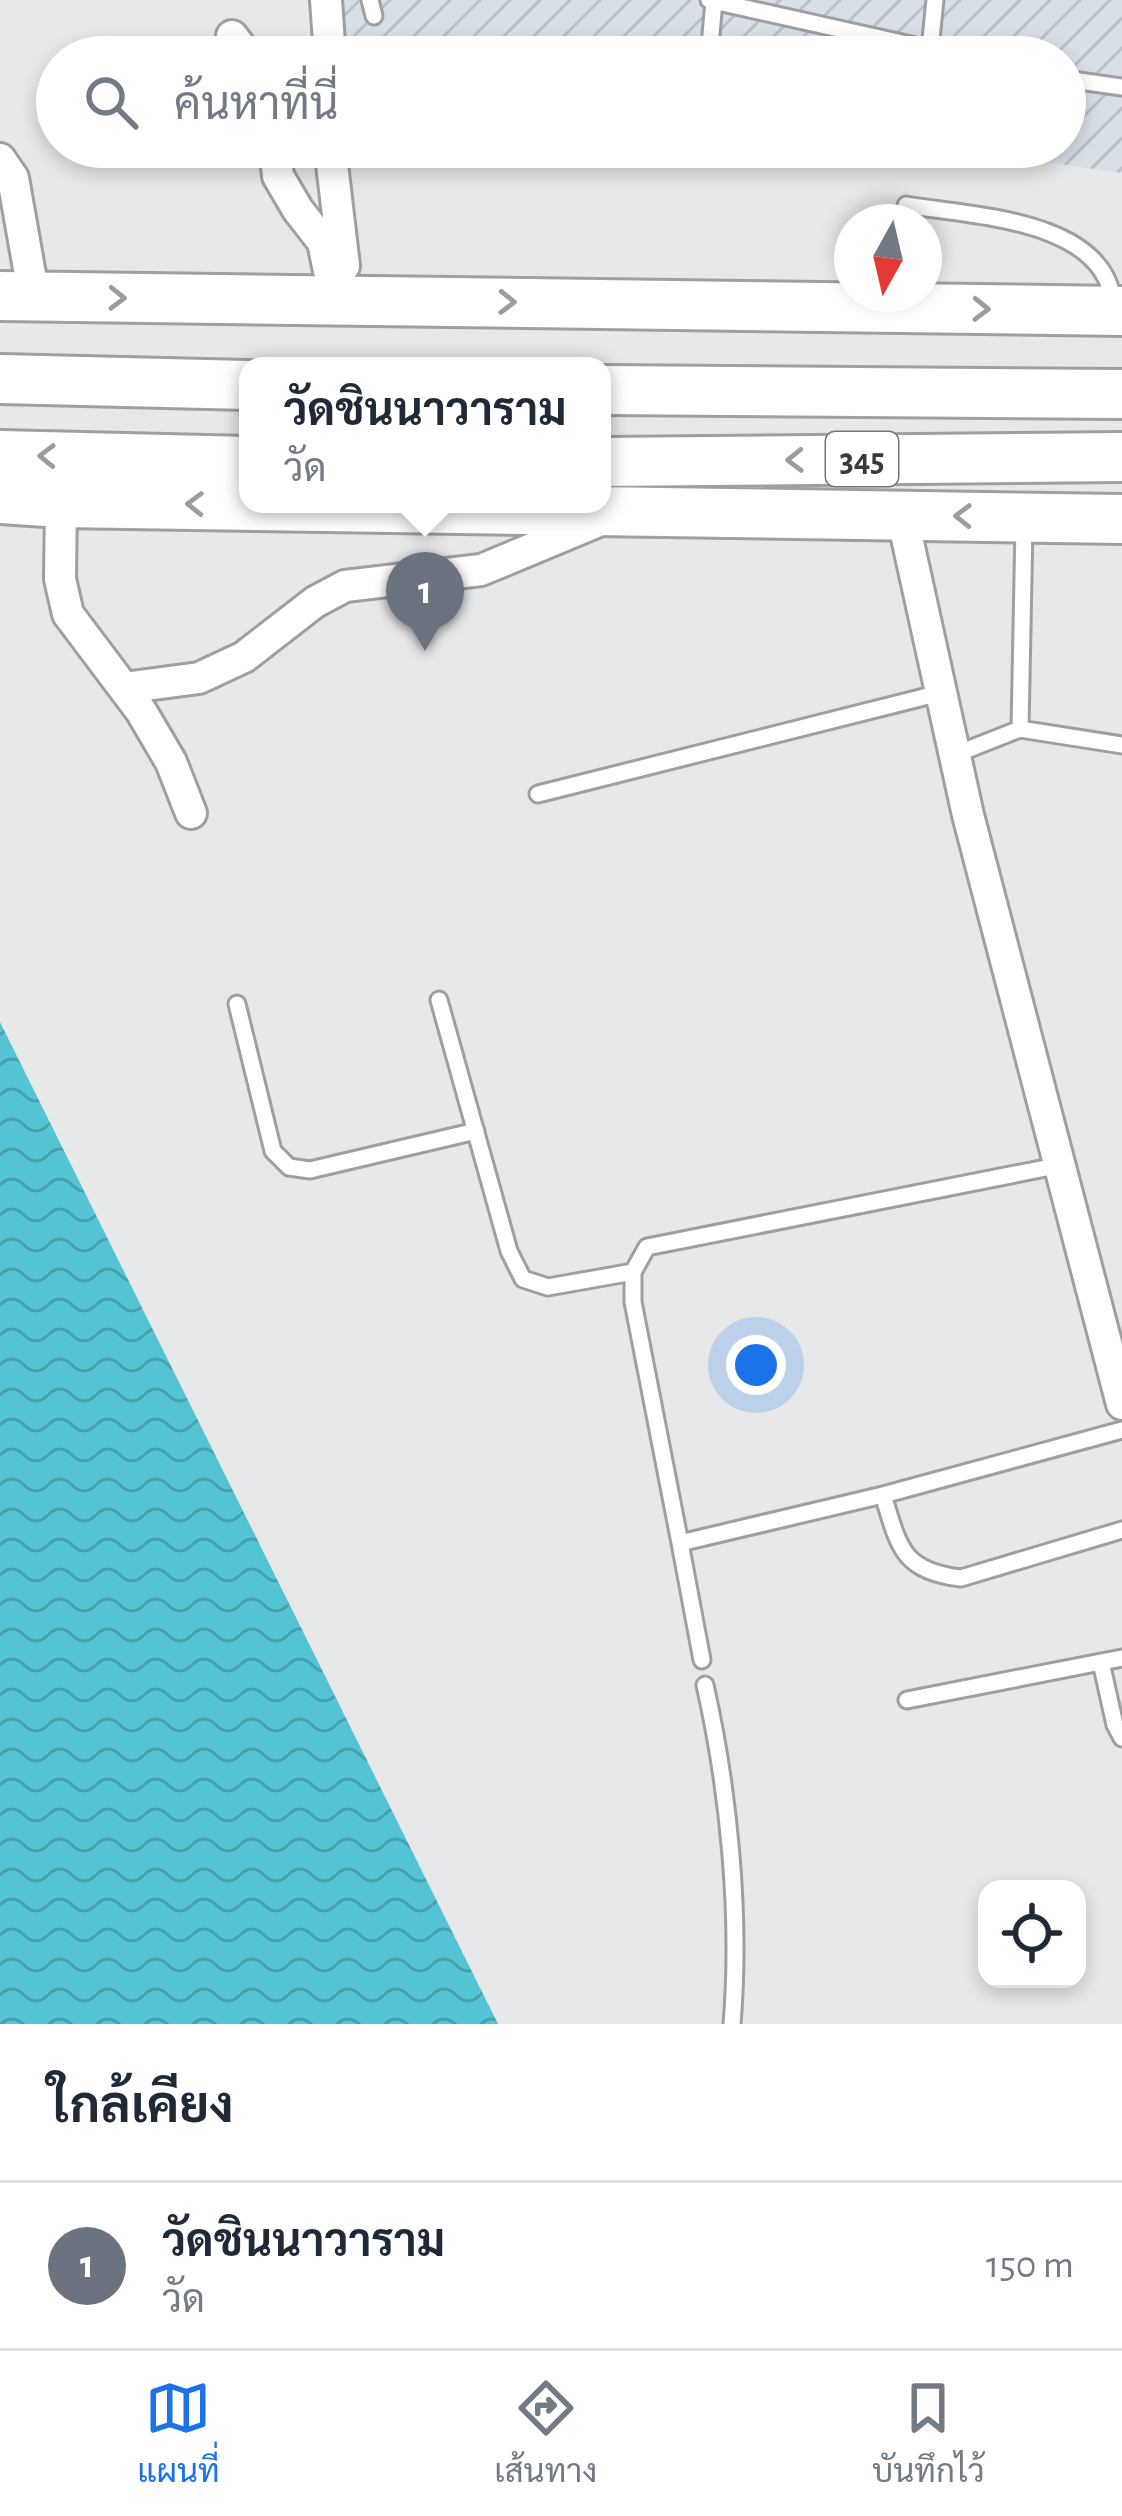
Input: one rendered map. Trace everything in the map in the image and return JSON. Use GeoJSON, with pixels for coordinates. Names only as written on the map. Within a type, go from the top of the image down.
{"type":"FeatureCollection","features":[{"type":"Feature","properties":{"kind":"main road"},"geometry":{"type":"LineString","coordinates":[[17,296],[1118,311]]}},
{"type":"Feature","properties":{"kind":"main road"},"geometry":{"type":"LineString","coordinates":[[0,379],[239,385]]}},
{"type":"Feature","properties":{"kind":"main road","name":"345"},"geometry":{"type":"LineString","coordinates":[[611,390],[1122,394]]}},
{"type":"Feature","properties":{"kind":"main road"},"geometry":{"type":"LineString","coordinates":[[0,455],[239,461]]}},
{"type":"Feature","properties":{"kind":"main road","name":"345"},"geometry":{"type":"LineString","coordinates":[[611,462],[1122,457]]}},
{"type":"Feature","properties":{"kind":"main road"},"geometry":{"type":"LineString","coordinates":[[0,499],[239,505]]}},
{"type":"Feature","properties":{"kind":"main road"},"geometry":{"type":"LineString","coordinates":[[611,508],[1122,519]]}},
{"type":"Feature","properties":{"kind":"street"},"geometry":{"type":"LineString","coordinates":[[326,0],[329,36]]}},
{"type":"Feature","properties":{"kind":"street"},"geometry":{"type":"LineString","coordinates":[[0,159],[14,178],[17,296]]}},
{"type":"Feature","properties":{"kind":"street"},"geometry":{"type":"LineString","coordinates":[[277,168],[298,210],[323,242],[341,300]]}},
{"type":"Feature","properties":{"kind":"street"},"geometry":{"type":"LineString","coordinates":[[332,168],[341,300]]}},
{"type":"Feature","properties":{"kind":"street"},"geometry":{"type":"LineString","coordinates":[[61,503],[59,578],[68,614],[124,688],[171,763],[191,813]]}},
{"type":"Feature","properties":{"kind":"street"},"geometry":{"type":"LineString","coordinates":[[124,688],[199,678],[244,657],[315,602],[345,586],[481,570],[628,508]]}},
{"type":"Feature","properties":{"kind":"street"},"geometry":{"type":"LineString","coordinates":[[902,515],[954,755],[1122,1404]]}},
{"type":"Feature","properties":{"kind":"lane"},"geometry":{"type":"LineString","coordinates":[[931,36],[935,0]]}},
{"type":"Feature","properties":{"kind":"lane"},"geometry":{"type":"LineString","coordinates":[[710,36],[711,1],[871,36]]}},
{"type":"Feature","properties":{"kind":"lane"},"geometry":{"type":"LineString","coordinates":[[1086,82],[1122,86]]}},
{"type":"Feature","properties":{"kind":"lane"},"geometry":{"type":"LineString","coordinates":[[942,212],[1053,233],[1088,252],[1110,278],[1118,311]]}},
{"type":"Feature","properties":{"kind":"lane"},"geometry":{"type":"LineString","coordinates":[[1020,729],[1024,518]]}},
{"type":"Feature","properties":{"kind":"lane"},"geometry":{"type":"LineString","coordinates":[[538,794],[940,693]]}},
{"type":"Feature","properties":{"kind":"lane"},"geometry":{"type":"LineString","coordinates":[[954,755],[1020,729],[1122,745]]}},
{"type":"Feature","properties":{"kind":"lane"},"geometry":{"type":"LineString","coordinates":[[439,1000],[509,1251],[523,1279],[548,1287],[633,1272]]}},
{"type":"Feature","properties":{"kind":"lane"},"geometry":{"type":"LineString","coordinates":[[237,1004],[274,1151],[289,1167],[310,1170],[476,1131]]}},
{"type":"Feature","properties":{"kind":"lane"},"geometry":{"type":"LineString","coordinates":[[702,1660],[633,1302],[633,1272],[646,1247],[1060,1165]]}},
{"type":"Feature","properties":{"kind":"lane"},"geometry":{"type":"LineString","coordinates":[[680,1543],[883,1495],[1122,1430]]}},
{"type":"Feature","properties":{"kind":"lane"},"geometry":{"type":"LineString","coordinates":[[883,1495],[902,1553],[940,1576],[961,1578],[1122,1530]]}},
{"type":"Feature","properties":{"kind":"lane"},"geometry":{"type":"LineString","coordinates":[[908,1700],[1122,1658]]}},
{"type":"Feature","properties":{"kind":"lane"},"geometry":{"type":"LineString","coordinates":[[1101,1662],[1122,1738]]}},
{"type":"Feature","properties":{"kind":"lane"},"geometry":{"type":"LineString","coordinates":[[705,1685],[719,1764],[734,1917],[737,1963],[732,2024]]}},
{"type":"Feature","properties":{"kind":"shaded area"},"geometry":{"type":"Polygon","coordinates":[[[323,0],[1122,0],[1122,173],[1086,168],[1086,36],[324,36],[323,0]]]}},
{"type":"Feature","properties":{"kind":"water"},"geometry":{"type":"Polygon","coordinates":[[[0,1022],[498,2024],[0,2024],[0,1022]]]}},
{"type":"Feature","properties":{"kind":"place","name":"วัดชินนาวาราม"},"geometry":{"type":"Point","coordinates":[425,651]}}]}
